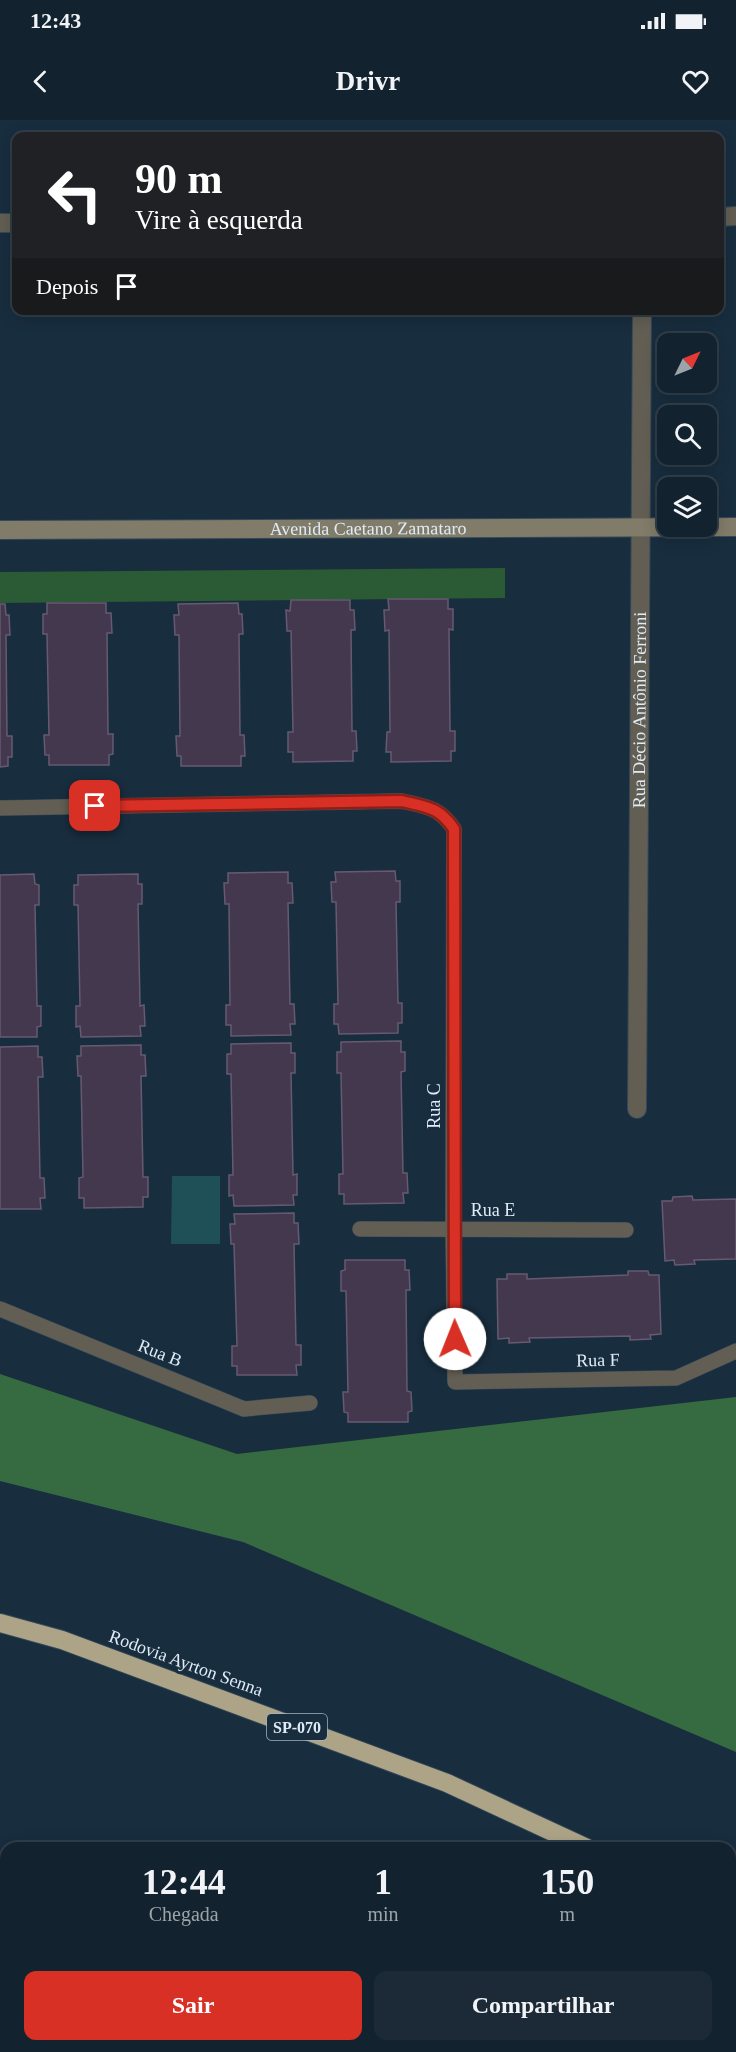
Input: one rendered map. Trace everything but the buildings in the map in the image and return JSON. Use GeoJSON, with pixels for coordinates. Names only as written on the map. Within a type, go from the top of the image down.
{"type":"FeatureCollection","features":[{"type":"Feature","properties":{"kind":"highway","name":"Rodovia Ayrton Senna"},"geometry":{"type":"LineString","coordinates":[[0,1623],[62,1640],[447,1783],[574,1842]]}},
{"type":"Feature","properties":{"kind":"main road","name":"Avenida Caetano Zamataro"},"geometry":{"type":"LineString","coordinates":[[0,530],[736,526]]}},
{"type":"Feature","properties":{"kind":"street","name":"Rua Décio Antônio Ferroni"},"geometry":{"type":"LineString","coordinates":[[637,1109],[642,315]]}},
{"type":"Feature","properties":{"kind":"lane","name":"Rua C"},"geometry":{"type":"LineString","coordinates":[[0,808],[402,801],[429,807],[445,815],[454,829],[455,1382]]}},
{"type":"Feature","properties":{"kind":"lane","name":"Rua E"},"geometry":{"type":"LineString","coordinates":[[360,1229],[626,1230]]}},
{"type":"Feature","properties":{"kind":"lane","name":"Rua B"},"geometry":{"type":"LineString","coordinates":[[0,1310],[244,1409],[310,1403]]}},
{"type":"Feature","properties":{"kind":"lane","name":"Rua F"},"geometry":{"type":"LineString","coordinates":[[455,1382],[676,1377],[736,1352]]}},
{"type":"Feature","properties":{"kind":"green space"},"geometry":{"type":"Polygon","coordinates":[[[505,568],[505,598],[0,603],[0,572],[505,568]]]}},
{"type":"Feature","properties":{"kind":"green space"},"geometry":{"type":"Polygon","coordinates":[[[0,1374],[237,1454],[736,1397],[736,1752],[243,1542],[0,1481],[0,1374]]]}},
{"type":"Feature","properties":{"kind":"shaded area"},"geometry":{"type":"Polygon","coordinates":[[[172,1176],[220,1176],[220,1244],[171,1244],[172,1176]]]}},
{"type":"Feature","properties":{"kind":"route"},"geometry":{"type":"LineString","coordinates":[[95,806],[402,801],[429,807],[445,815],[454,829],[455,1339]]}}]}
